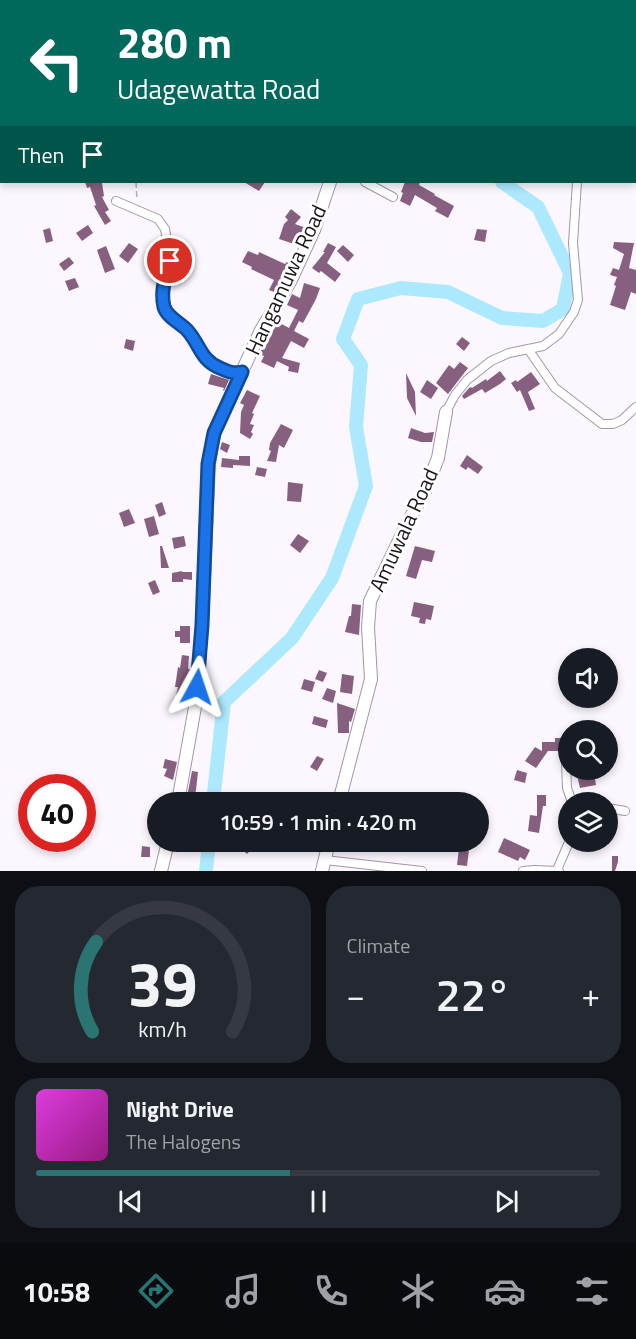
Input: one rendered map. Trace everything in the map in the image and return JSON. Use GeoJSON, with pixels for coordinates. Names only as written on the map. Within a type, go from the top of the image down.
{"type":"FeatureCollection","features":[{"type":"Feature","properties":{"kind":"street","name":"Hangamuwa Road"},"geometry":{"type":"LineString","coordinates":[[181,792],[195,707],[202,625],[208,464],[214,433],[261,330],[290,282],[309,241],[330,183]]}},
{"type":"Feature","properties":{"kind":"street"},"geometry":{"type":"LineString","coordinates":[[367,183],[393,197]]}},
{"type":"Feature","properties":{"kind":"street","name":"Amuwala Road"},"geometry":{"type":"LineString","coordinates":[[342,792],[371,679],[368,627],[370,601],[425,491],[438,458],[446,412],[455,395],[468,380],[491,362],[509,353],[543,346],[559,334],[574,312],[578,300],[573,243],[577,183]]}},
{"type":"Feature","properties":{"kind":"street"},"geometry":{"type":"LineString","coordinates":[[116,201],[158,219],[165,229],[170,261],[162,287],[164,308],[167,313],[188,331],[204,358],[212,365],[232,374],[242,372]]}},
{"type":"Feature","properties":{"kind":"street"},"geometry":{"type":"LineString","coordinates":[[528,349],[555,388],[602,424],[613,424],[622,420],[636,407]]}},
{"type":"Feature","properties":{"kind":"street"},"geometry":{"type":"LineString","coordinates":[[618,810],[625,811]]}},
{"type":"Feature","properties":{"kind":"street"},"geometry":{"type":"LineString","coordinates":[[161,871],[166,852]]}},
{"type":"Feature","properties":{"kind":"street"},"geometry":{"type":"LineString","coordinates":[[523,871],[558,871],[557,868],[564,852]]}},
{"type":"Feature","properties":{"kind":"street"},"geometry":{"type":"LineString","coordinates":[[323,865],[422,871]]}},
{"type":"Feature","properties":{"kind":"path"},"geometry":{"type":"LineString","coordinates":[[136,183],[140,210]]}},
{"type":"Feature","properties":{"kind":"building"},"geometry":{"type":"Polygon","coordinates":[[[85,183],[102,183],[104,196],[102,197],[109,210],[105,212],[111,221],[105,225],[94,206],[96,205],[90,187],[87,188],[85,183]]]}},
{"type":"Feature","properties":{"kind":"building"},"geometry":{"type":"Polygon","coordinates":[[[246,183],[264,183],[259,191],[246,183]]]}},
{"type":"Feature","properties":{"kind":"building"},"geometry":{"type":"Polygon","coordinates":[[[405,183],[420,183],[419,185],[454,206],[448,218],[435,211],[437,208],[415,195],[410,206],[400,201],[403,193],[401,192],[405,183]]]}},
{"type":"Feature","properties":{"kind":"building"},"geometry":{"type":"Polygon","coordinates":[[[291,209],[301,217],[295,224],[306,228],[297,245],[279,239],[284,224],[288,220],[285,217],[291,209]]]}},
{"type":"Feature","properties":{"kind":"building"},"geometry":{"type":"Polygon","coordinates":[[[88,225],[93,233],[82,241],[76,233],[88,225]]]}},
{"type":"Feature","properties":{"kind":"building"},"geometry":{"type":"Polygon","coordinates":[[[50,228],[53,241],[46,243],[43,230],[50,228]]]}},
{"type":"Feature","properties":{"kind":"building"},"geometry":{"type":"Polygon","coordinates":[[[477,229],[487,230],[485,242],[474,240],[477,229]]]}},
{"type":"Feature","properties":{"kind":"building"},"geometry":{"type":"Polygon","coordinates":[[[614,242],[634,243],[629,268],[636,270],[636,294],[631,292],[625,310],[610,305],[617,277],[610,275],[613,268],[619,270],[624,254],[613,248],[614,242]]]}},
{"type":"Feature","properties":{"kind":"building"},"geometry":{"type":"Polygon","coordinates":[[[129,243],[138,249],[128,263],[119,256],[129,243]]]}},
{"type":"Feature","properties":{"kind":"building"},"geometry":{"type":"Polygon","coordinates":[[[328,243],[336,247],[327,263],[341,274],[335,282],[321,271],[319,273],[312,268],[325,252],[323,252],[328,243]]]}},
{"type":"Feature","properties":{"kind":"building"},"geometry":{"type":"Polygon","coordinates":[[[343,245],[354,255],[348,262],[337,251],[343,245]]]}},
{"type":"Feature","properties":{"kind":"building"},"geometry":{"type":"Polygon","coordinates":[[[106,246],[115,269],[105,273],[97,250],[106,246]]]}},
{"type":"Feature","properties":{"kind":"building"},"geometry":{"type":"Polygon","coordinates":[[[248,251],[258,255],[259,252],[285,264],[290,263],[274,292],[269,290],[274,280],[242,262],[248,251]]]}},
{"type":"Feature","properties":{"kind":"building"},"geometry":{"type":"Polygon","coordinates":[[[69,257],[74,263],[64,271],[59,264],[69,257]]]}},
{"type":"Feature","properties":{"kind":"building"},"geometry":{"type":"Polygon","coordinates":[[[75,278],[79,287],[69,291],[65,281],[75,278]]]}},
{"type":"Feature","properties":{"kind":"building"},"geometry":{"type":"Polygon","coordinates":[[[304,283],[320,288],[303,323],[299,321],[294,331],[309,339],[304,348],[291,341],[282,358],[300,363],[298,373],[288,371],[289,367],[277,361],[274,368],[261,362],[264,356],[259,354],[278,322],[289,328],[298,310],[287,305],[292,294],[300,298],[304,283]]]}},
{"type":"Feature","properties":{"kind":"building"},"geometry":{"type":"Polygon","coordinates":[[[462,337],[470,343],[464,351],[456,344],[462,337]]]}},
{"type":"Feature","properties":{"kind":"building"},"geometry":{"type":"Polygon","coordinates":[[[126,339],[135,341],[133,351],[124,348],[126,339]]]}},
{"type":"Feature","properties":{"kind":"building"},"geometry":{"type":"Polygon","coordinates":[[[460,362],[468,368],[448,394],[436,383],[449,365],[454,369],[460,362]]]}},
{"type":"Feature","properties":{"kind":"building"},"geometry":{"type":"Polygon","coordinates":[[[500,371],[506,379],[500,384],[485,393],[482,389],[464,399],[462,396],[469,388],[486,379],[487,381],[500,371]]]}},
{"type":"Feature","properties":{"kind":"building"},"geometry":{"type":"Polygon","coordinates":[[[531,372],[540,384],[528,392],[535,409],[529,411],[520,390],[517,392],[511,383],[516,380],[517,382],[531,372]]]}},
{"type":"Feature","properties":{"kind":"building"},"geometry":{"type":"Polygon","coordinates":[[[406,373],[415,392],[416,416],[407,398],[406,373]]]}},
{"type":"Feature","properties":{"kind":"building"},"geometry":{"type":"Polygon","coordinates":[[[211,374],[229,380],[224,391],[224,388],[208,384],[211,374]]]}},
{"type":"Feature","properties":{"kind":"building"},"geometry":{"type":"Polygon","coordinates":[[[427,380],[438,388],[431,399],[420,392],[427,380]]]}},
{"type":"Feature","properties":{"kind":"building"},"geometry":{"type":"Polygon","coordinates":[[[247,390],[260,396],[252,413],[254,414],[250,424],[254,425],[250,439],[240,433],[241,412],[244,405],[240,403],[247,390]]]}},
{"type":"Feature","properties":{"kind":"building"},"geometry":{"type":"Polygon","coordinates":[[[281,424],[293,430],[284,448],[279,445],[276,462],[267,461],[271,451],[269,450],[270,443],[281,424]]]}},
{"type":"Feature","properties":{"kind":"building"},"geometry":{"type":"Polygon","coordinates":[[[411,428],[425,433],[434,432],[432,442],[421,442],[408,438],[411,428]]]}},
{"type":"Feature","properties":{"kind":"building"},"geometry":{"type":"Polygon","coordinates":[[[222,442],[230,445],[227,453],[220,449],[222,442]]]}},
{"type":"Feature","properties":{"kind":"building"},"geometry":{"type":"Polygon","coordinates":[[[467,455],[483,467],[478,474],[468,467],[466,470],[460,466],[467,455]]]}},
{"type":"Feature","properties":{"kind":"building"},"geometry":{"type":"Polygon","coordinates":[[[239,456],[250,456],[250,466],[221,467],[222,458],[239,460],[239,456]]]}},
{"type":"Feature","properties":{"kind":"building"},"geometry":{"type":"Polygon","coordinates":[[[257,467],[267,469],[265,477],[255,475],[257,467]]]}},
{"type":"Feature","properties":{"kind":"building"},"geometry":{"type":"Polygon","coordinates":[[[288,482],[303,484],[301,502],[287,501],[288,482]]]}},
{"type":"Feature","properties":{"kind":"building"},"geometry":{"type":"Polygon","coordinates":[[[162,502],[166,514],[159,517],[155,505],[162,502]]]}},
{"type":"Feature","properties":{"kind":"building"},"geometry":{"type":"Polygon","coordinates":[[[129,509],[135,523],[124,527],[119,513],[129,509]]]}},
{"type":"Feature","properties":{"kind":"building"},"geometry":{"type":"Polygon","coordinates":[[[154,516],[159,534],[149,537],[144,519],[154,516]]]}},
{"type":"Feature","properties":{"kind":"building"},"geometry":{"type":"Polygon","coordinates":[[[298,534],[309,541],[300,553],[290,545],[298,534]]]}},
{"type":"Feature","properties":{"kind":"building"},"geometry":{"type":"Polygon","coordinates":[[[184,536],[186,546],[174,549],[172,538],[184,536]]]}},
{"type":"Feature","properties":{"kind":"building"},"geometry":{"type":"Polygon","coordinates":[[[160,546],[162,546],[169,568],[161,568],[160,546]]]}},
{"type":"Feature","properties":{"kind":"building"},"geometry":{"type":"Polygon","coordinates":[[[415,546],[435,551],[432,562],[422,560],[416,579],[406,576],[415,546]]]}},
{"type":"Feature","properties":{"kind":"building"},"geometry":{"type":"Polygon","coordinates":[[[192,572],[192,580],[183,579],[183,582],[172,582],[172,573],[192,572]]]}},
{"type":"Feature","properties":{"kind":"building"},"geometry":{"type":"Polygon","coordinates":[[[155,580],[160,592],[153,595],[148,583],[155,580]]]}},
{"type":"Feature","properties":{"kind":"building"},"geometry":{"type":"Polygon","coordinates":[[[414,602],[434,606],[431,620],[426,619],[425,624],[419,623],[420,618],[411,616],[414,602]]]}},
{"type":"Feature","properties":{"kind":"building"},"geometry":{"type":"Polygon","coordinates":[[[352,604],[361,605],[359,635],[345,632],[349,616],[351,616],[352,604]]]}},
{"type":"Feature","properties":{"kind":"building"},"geometry":{"type":"Polygon","coordinates":[[[180,626],[190,626],[190,643],[180,643],[180,637],[175,637],[175,631],[180,631],[180,626]]]}},
{"type":"Feature","properties":{"kind":"building"},"geometry":{"type":"Polygon","coordinates":[[[182,655],[189,656],[188,696],[176,695],[178,667],[180,668],[182,655]]]}},
{"type":"Feature","properties":{"kind":"building"},"geometry":{"type":"Polygon","coordinates":[[[319,670],[327,673],[323,682],[315,679],[319,670]]]}},
{"type":"Feature","properties":{"kind":"building"},"geometry":{"type":"Polygon","coordinates":[[[342,674],[354,676],[352,694],[340,692],[342,674]]]}},
{"type":"Feature","properties":{"kind":"building"},"geometry":{"type":"Polygon","coordinates":[[[304,679],[315,682],[312,692],[301,689],[304,679]]]}},
{"type":"Feature","properties":{"kind":"building"},"geometry":{"type":"Polygon","coordinates":[[[327,688],[336,691],[333,703],[322,699],[327,688]]]}},
{"type":"Feature","properties":{"kind":"building"},"geometry":{"type":"Polygon","coordinates":[[[337,703],[355,709],[351,722],[349,721],[349,733],[338,733],[337,703]]]}},
{"type":"Feature","properties":{"kind":"building"},"geometry":{"type":"Polygon","coordinates":[[[314,716],[328,720],[326,728],[312,724],[314,716]]]}},
{"type":"Feature","properties":{"kind":"building"},"geometry":{"type":"Polygon","coordinates":[[[555,738],[558,738],[558,751],[548,751],[536,768],[525,761],[535,747],[542,751],[542,742],[555,742],[555,738]]]}},
{"type":"Feature","properties":{"kind":"building"},"geometry":{"type":"Polygon","coordinates":[[[317,756],[324,759],[317,771],[310,767],[317,756]]]}},
{"type":"Feature","properties":{"kind":"building"},"geometry":{"type":"Polygon","coordinates":[[[165,759],[177,762],[173,780],[164,776],[167,769],[163,768],[165,759]]]}},
{"type":"Feature","properties":{"kind":"building"},"geometry":{"type":"Polygon","coordinates":[[[517,770],[527,773],[525,783],[514,780],[517,770]]]}},
{"type":"Feature","properties":{"kind":"building"},"geometry":{"type":"Polygon","coordinates":[[[192,771],[198,772],[196,792],[188,792],[192,771]]]}},
{"type":"Feature","properties":{"kind":"building"},"geometry":{"type":"Polygon","coordinates":[[[578,780],[595,780],[596,785],[580,788],[578,780]]]}},
{"type":"Feature","properties":{"kind":"building"},"geometry":{"type":"Polygon","coordinates":[[[537,795],[546,795],[546,806],[543,806],[539,833],[528,831],[530,815],[537,816],[537,795]]]}},
{"type":"Feature","properties":{"kind":"building"},"geometry":{"type":"Polygon","coordinates":[[[504,838],[530,850],[525,860],[520,857],[518,861],[498,852],[504,838]]]}},
{"type":"Feature","properties":{"kind":"building"},"geometry":{"type":"Polygon","coordinates":[[[142,846],[147,847],[150,857],[141,857],[142,846]]]}},
{"type":"Feature","properties":{"kind":"building"},"geometry":{"type":"Polygon","coordinates":[[[459,852],[469,852],[467,866],[457,865],[459,852]]]}},
{"type":"Feature","properties":{"kind":"building"},"geometry":{"type":"Polygon","coordinates":[[[612,856],[618,856],[615,871],[612,871],[612,856]]]}},
{"type":"Feature","properties":{"kind":"waterway"},"geometry":{"type":"LineString","coordinates":[[214,792],[224,702],[292,638],[332,578],[366,486],[356,427],[361,365],[343,339],[358,299],[401,288],[448,292],[502,318],[543,321],[563,309],[570,273],[538,207],[503,183]]}},
{"type":"Feature","properties":{"kind":"waterway"},"geometry":{"type":"LineString","coordinates":[[206,871],[208,852]]}},
{"type":"Feature","properties":{"kind":"route"},"geometry":{"type":"LineString","coordinates":[[170,261],[162,287],[164,308],[167,313],[188,331],[204,358],[212,365],[232,374],[242,372],[214,433],[208,464],[202,625],[197,687]]}}]}
